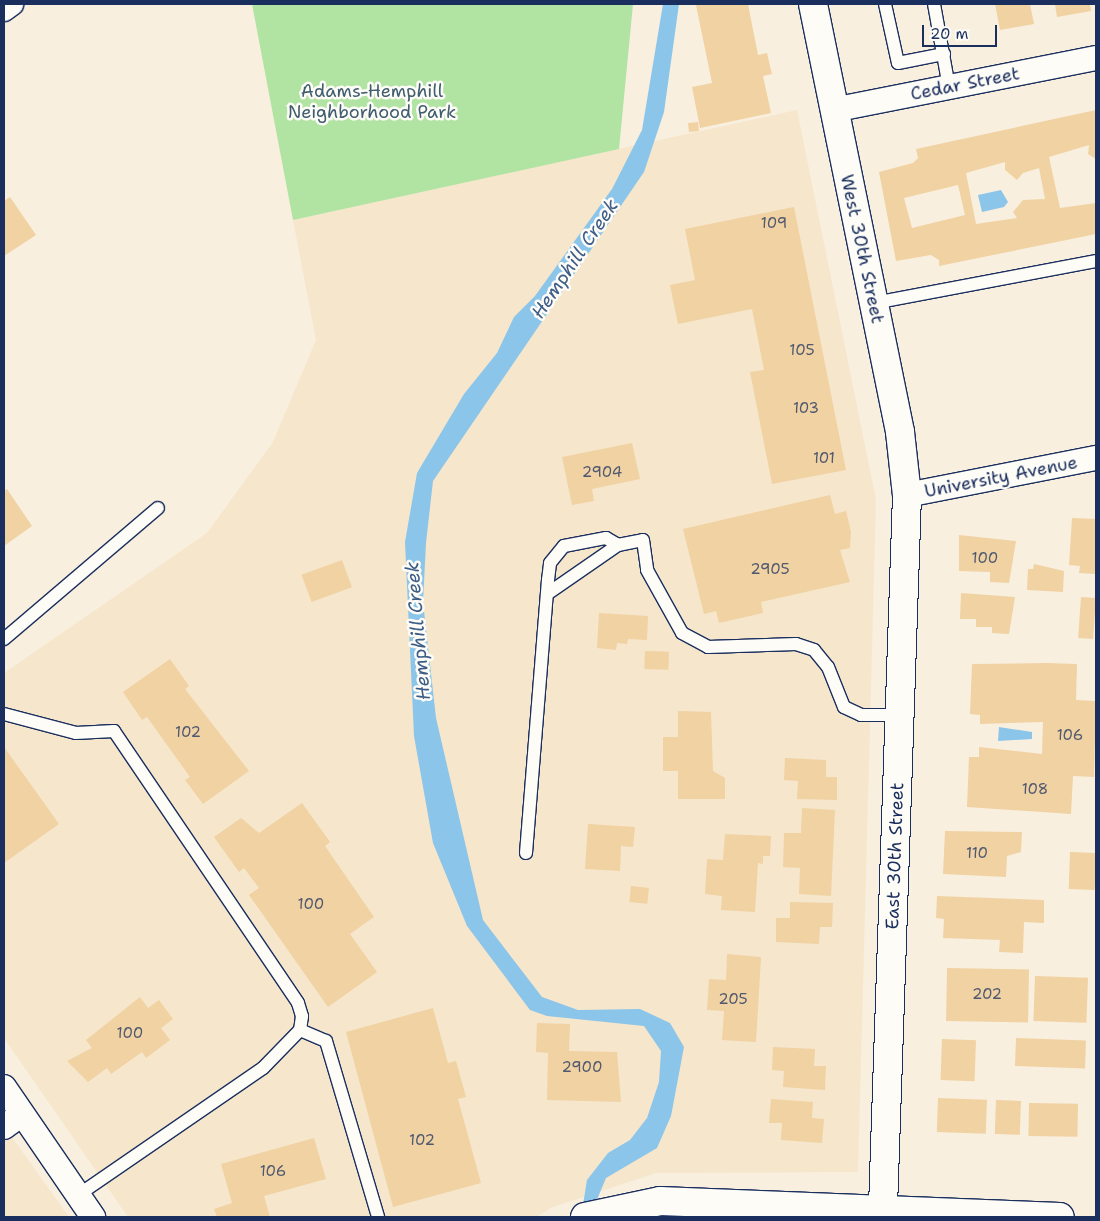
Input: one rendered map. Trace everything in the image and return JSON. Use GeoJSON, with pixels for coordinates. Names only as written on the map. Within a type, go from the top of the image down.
{"type":"FeatureCollection","features":[{"type":"Feature","properties":{"kind":"street"},"geometry":{"type":"LineString","coordinates":[[4,9],[11,4]]}},
{"type":"Feature","properties":{"kind":"street","name":"West 30th Street"},"geometry":{"type":"LineString","coordinates":[[812,4],[900,432],[907,496]]}},
{"type":"Feature","properties":{"kind":"street","name":"Cedar Street"},"geometry":{"type":"LineString","coordinates":[[833,110],[1096,58]]}},
{"type":"Feature","properties":{"kind":"street","name":"University Avenue"},"geometry":{"type":"LineString","coordinates":[[907,496],[1096,458]]}},
{"type":"Feature","properties":{"kind":"street","name":"East 30th Street"},"geometry":{"type":"LineString","coordinates":[[880,1214],[907,496]]}},
{"type":"Feature","properties":{"kind":"street"},"geometry":{"type":"LineString","coordinates":[[4,1087],[13,1120],[78,1195],[93,1217]]}},
{"type":"Feature","properties":{"kind":"street"},"geometry":{"type":"LineString","coordinates":[[584,1217],[638,1203],[733,1210],[1060,1217]]}},
{"type":"Feature","properties":{"kind":"lane"},"geometry":{"type":"LineString","coordinates":[[885,4],[898,63],[944,54]]}},
{"type":"Feature","properties":{"kind":"lane"},"geometry":{"type":"LineString","coordinates":[[934,4],[949,87]]}},
{"type":"Feature","properties":{"kind":"lane"},"geometry":{"type":"LineString","coordinates":[[874,303],[1096,261]]}},
{"type":"Feature","properties":{"kind":"lane"},"geometry":{"type":"LineString","coordinates":[[4,639],[158,508]]}},
{"type":"Feature","properties":{"kind":"lane"},"geometry":{"type":"LineString","coordinates":[[526,853],[541,646],[550,592],[550,563],[564,546],[606,538],[618,544],[643,540],[647,570],[682,633],[708,648],[796,644],[814,650],[828,668],[844,707],[862,715],[899,715]]}},
{"type":"Feature","properties":{"kind":"lane"},"geometry":{"type":"LineString","coordinates":[[550,592],[609,555],[618,544]]}},
{"type":"Feature","properties":{"kind":"lane"},"geometry":{"type":"LineString","coordinates":[[4,714],[76,733],[114,731],[298,1003],[300,1030],[263,1068],[78,1195]]}},
{"type":"Feature","properties":{"kind":"lane"},"geometry":{"type":"LineString","coordinates":[[300,1030],[326,1041],[378,1217]]}},
{"type":"Feature","properties":{"kind":"shaded area"},"geometry":{"type":"Polygon","coordinates":[[[797,110],[876,500],[858,1172],[656,1173],[553,1207],[536,1217],[128,1217],[4,1038],[4,673],[207,533],[273,442],[316,340],[293,220],[797,110]]]}},
{"type":"Feature","properties":{"kind":"shaded area"},"geometry":{"type":"Polygon","coordinates":[[[4,1126],[69,1217],[4,1217],[4,1126]]]}},
{"type":"Feature","properties":{"kind":"green space","name":"Adams-Hemphill Neighborhood Park"},"geometry":{"type":"Polygon","coordinates":[[[252,4],[633,4],[619,149],[293,220],[252,4]]]}},
{"type":"Feature","properties":{"kind":"water","name":"Hemphill Creek"},"geometry":{"type":"Polygon","coordinates":[[[663,4],[679,4],[664,112],[644,172],[433,481],[426,543],[423,602],[436,718],[483,920],[542,997],[578,1010],[640,1009],[670,1023],[684,1047],[671,1116],[657,1148],[606,1178],[596,1202],[581,1217],[587,1180],[608,1153],[630,1140],[647,1118],[659,1082],[661,1051],[644,1026],[547,1016],[530,1010],[467,926],[433,843],[414,736],[405,542],[417,473],[464,394],[497,353],[514,317],[535,296],[612,189],[642,130],[663,4]]]}},
{"type":"Feature","properties":{"kind":"water"},"geometry":{"type":"Polygon","coordinates":[[[1001,190],[1008,202],[1004,207],[982,212],[978,195],[1001,190]]]}},
{"type":"Feature","properties":{"kind":"water"},"geometry":{"type":"Polygon","coordinates":[[[999,727],[1032,732],[1032,739],[998,741],[999,727]]]}},
{"type":"Feature","properties":{"kind":"building"},"geometry":{"type":"Polygon","coordinates":[[[748,4],[758,55],[767,53],[772,74],[763,76],[771,113],[700,128],[692,87],[712,83],[696,5],[748,4]]]}},
{"type":"Feature","properties":{"kind":"building"},"geometry":{"type":"Polygon","coordinates":[[[995,4],[1030,4],[1034,24],[1000,30],[995,4]]]}},
{"type":"Feature","properties":{"kind":"building"},"geometry":{"type":"Polygon","coordinates":[[[1055,4],[1090,4],[1091,11],[1057,17],[1055,4]]]}},
{"type":"Feature","properties":{"kind":"building"},"geometry":{"type":"Polygon","coordinates":[[[1096,110],[1096,159],[1088,154],[1089,145],[1049,157],[1060,208],[1096,203],[1096,234],[939,266],[939,260],[931,255],[896,261],[879,172],[913,163],[918,158],[916,149],[1096,110]],[[1005,162],[966,173],[976,224],[1017,218],[1013,212],[1023,200],[1045,199],[1039,168],[1023,173],[1017,180],[1005,170],[1005,162]],[[958,185],[904,198],[912,228],[965,215],[958,185]]]}},
{"type":"Feature","properties":{"kind":"building"},"geometry":{"type":"Polygon","coordinates":[[[698,122],[699,131],[689,132],[688,123],[698,122]]]}},
{"type":"Feature","properties":{"kind":"building"},"geometry":{"type":"Polygon","coordinates":[[[10,197],[36,235],[4,256],[4,201],[10,197]]]}},
{"type":"Feature","properties":{"kind":"building"},"geometry":{"type":"Polygon","coordinates":[[[794,207],[846,470],[772,484],[750,372],[764,370],[752,309],[678,324],[670,285],[695,280],[685,229],[794,207]]]}},
{"type":"Feature","properties":{"kind":"building"},"geometry":{"type":"Polygon","coordinates":[[[632,443],[640,479],[592,489],[594,501],[572,505],[562,457],[632,443]]]}},
{"type":"Feature","properties":{"kind":"building"},"geometry":{"type":"Polygon","coordinates":[[[7,489],[32,526],[4,546],[4,491],[7,489]]]}},
{"type":"Feature","properties":{"kind":"building"},"geometry":{"type":"Polygon","coordinates":[[[830,495],[835,514],[846,511],[851,532],[850,548],[840,550],[850,582],[761,602],[763,613],[719,623],[716,611],[704,614],[683,529],[830,495]]]}},
{"type":"Feature","properties":{"kind":"building"},"geometry":{"type":"Polygon","coordinates":[[[1072,518],[1096,519],[1096,574],[1079,573],[1080,566],[1069,565],[1072,518]]]}},
{"type":"Feature","properties":{"kind":"building"},"geometry":{"type":"Polygon","coordinates":[[[959,535],[1016,541],[1009,583],[990,582],[990,572],[959,571],[959,535]]]}},
{"type":"Feature","properties":{"kind":"building"},"geometry":{"type":"Polygon","coordinates":[[[342,560],[352,587],[312,602],[302,575],[342,560]]]}},
{"type":"Feature","properties":{"kind":"building"},"geometry":{"type":"Polygon","coordinates":[[[1034,564],[1064,571],[1063,592],[1027,590],[1028,569],[1033,569],[1034,564]]]}},
{"type":"Feature","properties":{"kind":"building"},"geometry":{"type":"Polygon","coordinates":[[[961,593],[1015,597],[1009,634],[992,633],[992,627],[976,627],[976,619],[960,619],[961,593]]]}},
{"type":"Feature","properties":{"kind":"building"},"geometry":{"type":"Polygon","coordinates":[[[1081,597],[1096,598],[1093,639],[1078,638],[1081,597]]]}},
{"type":"Feature","properties":{"kind":"building"},"geometry":{"type":"Polygon","coordinates":[[[599,613],[648,616],[647,640],[628,639],[627,644],[617,643],[616,650],[597,648],[599,613]]]}},
{"type":"Feature","properties":{"kind":"building"},"geometry":{"type":"Polygon","coordinates":[[[645,651],[669,652],[668,670],[644,669],[645,651]]]}},
{"type":"Feature","properties":{"kind":"building"},"geometry":{"type":"Polygon","coordinates":[[[170,659],[189,686],[185,689],[249,771],[203,804],[185,780],[190,777],[147,717],[142,720],[123,692],[170,659]]]}},
{"type":"Feature","properties":{"kind":"building"},"geometry":{"type":"Polygon","coordinates":[[[972,664],[1077,664],[1076,700],[1096,701],[1094,777],[1073,776],[1071,814],[967,807],[969,757],[979,757],[979,747],[1042,754],[1043,722],[980,724],[980,715],[970,714],[972,664]]]}},
{"type":"Feature","properties":{"kind":"building"},"geometry":{"type":"Polygon","coordinates":[[[678,711],[711,712],[713,771],[725,778],[725,799],[678,799],[678,771],[663,771],[663,737],[678,737],[678,711]]]}},
{"type":"Feature","properties":{"kind":"building"},"geometry":{"type":"Polygon","coordinates":[[[4,747],[59,824],[4,863],[4,747]]]}},
{"type":"Feature","properties":{"kind":"building"},"geometry":{"type":"Polygon","coordinates":[[[785,758],[826,760],[826,777],[837,777],[837,800],[797,799],[798,781],[784,780],[785,758]]]}},
{"type":"Feature","properties":{"kind":"building"},"geometry":{"type":"Polygon","coordinates":[[[302,803],[330,842],[325,846],[374,917],[350,934],[377,972],[328,1007],[249,895],[259,888],[244,868],[239,872],[214,837],[241,818],[259,833],[302,803]]]}},
{"type":"Feature","properties":{"kind":"building"},"geometry":{"type":"Polygon","coordinates":[[[802,808],[835,810],[831,896],[799,894],[800,868],[783,867],[784,833],[801,833],[802,808]]]}},
{"type":"Feature","properties":{"kind":"building"},"geometry":{"type":"Polygon","coordinates":[[[588,824],[635,827],[633,847],[621,846],[620,871],[585,869],[588,824]]]}},
{"type":"Feature","properties":{"kind":"building"},"geometry":{"type":"Polygon","coordinates":[[[945,831],[1022,832],[1021,852],[1007,856],[1006,877],[943,874],[945,831]]]}},
{"type":"Feature","properties":{"kind":"building"},"geometry":{"type":"Polygon","coordinates":[[[725,834],[771,836],[770,856],[763,856],[763,864],[758,863],[755,912],[721,910],[722,896],[705,894],[707,859],[723,860],[725,834]]]}},
{"type":"Feature","properties":{"kind":"building"},"geometry":{"type":"Polygon","coordinates":[[[1070,852],[1096,853],[1095,890],[1069,889],[1070,852]]]}},
{"type":"Feature","properties":{"kind":"building"},"geometry":{"type":"Polygon","coordinates":[[[631,886],[649,888],[647,904],[629,902],[631,886]]]}},
{"type":"Feature","properties":{"kind":"building"},"geometry":{"type":"Polygon","coordinates":[[[937,896],[1044,900],[1044,923],[1024,922],[1023,953],[999,952],[1000,940],[943,938],[944,919],[936,918],[937,896]]]}},
{"type":"Feature","properties":{"kind":"building"},"geometry":{"type":"Polygon","coordinates":[[[790,902],[833,903],[832,927],[820,927],[819,944],[776,942],[776,918],[790,918],[790,902]]]}},
{"type":"Feature","properties":{"kind":"building"},"geometry":{"type":"Polygon","coordinates":[[[727,954],[761,957],[756,1042],[722,1040],[724,1011],[707,1010],[709,979],[726,980],[727,954]]]}},
{"type":"Feature","properties":{"kind":"building"},"geometry":{"type":"Polygon","coordinates":[[[947,968],[1029,969],[1028,1022],[946,1021],[947,968]]]}},
{"type":"Feature","properties":{"kind":"building"},"geometry":{"type":"Polygon","coordinates":[[[1035,976],[1088,978],[1086,1023],[1033,1021],[1035,976]]]}},
{"type":"Feature","properties":{"kind":"building"},"geometry":{"type":"Polygon","coordinates":[[[140,997],[148,1008],[159,1000],[173,1019],[161,1028],[170,1040],[146,1058],[142,1052],[111,1074],[107,1068],[88,1082],[67,1061],[92,1048],[86,1040],[140,997]]]}},
{"type":"Feature","properties":{"kind":"building"},"geometry":{"type":"Polygon","coordinates":[[[433,1008],[448,1063],[456,1061],[466,1097],[458,1099],[481,1183],[393,1207],[346,1032],[433,1008]]]}},
{"type":"Feature","properties":{"kind":"building"},"geometry":{"type":"Polygon","coordinates":[[[537,1023],[570,1024],[569,1051],[617,1052],[621,1102],[547,1100],[548,1053],[536,1052],[537,1023]]]}},
{"type":"Feature","properties":{"kind":"building"},"geometry":{"type":"Polygon","coordinates":[[[1016,1038],[1086,1040],[1085,1068],[1015,1066],[1016,1038]]]}},
{"type":"Feature","properties":{"kind":"building"},"geometry":{"type":"Polygon","coordinates":[[[942,1039],[976,1040],[975,1081],[941,1080],[942,1039]]]}},
{"type":"Feature","properties":{"kind":"building"},"geometry":{"type":"Polygon","coordinates":[[[773,1047],[815,1049],[814,1066],[826,1066],[825,1090],[783,1087],[784,1071],[772,1070],[773,1047]]]}},
{"type":"Feature","properties":{"kind":"building"},"geometry":{"type":"Polygon","coordinates":[[[938,1098],[987,1100],[986,1134],[937,1132],[938,1098]]]}},
{"type":"Feature","properties":{"kind":"building"},"geometry":{"type":"Polygon","coordinates":[[[771,1099],[813,1102],[812,1118],[824,1119],[822,1143],[781,1140],[782,1123],[769,1123],[771,1099]]]}},
{"type":"Feature","properties":{"kind":"building"},"geometry":{"type":"Polygon","coordinates":[[[996,1100],[1021,1101],[1020,1135],[995,1134],[996,1100]]]}},
{"type":"Feature","properties":{"kind":"building"},"geometry":{"type":"Polygon","coordinates":[[[1029,1103],[1078,1104],[1077,1137],[1028,1136],[1029,1103]]]}},
{"type":"Feature","properties":{"kind":"building"},"geometry":{"type":"Polygon","coordinates":[[[314,1138],[326,1179],[264,1196],[270,1217],[217,1217],[214,1209],[232,1203],[221,1164],[314,1138]]]}}]}
